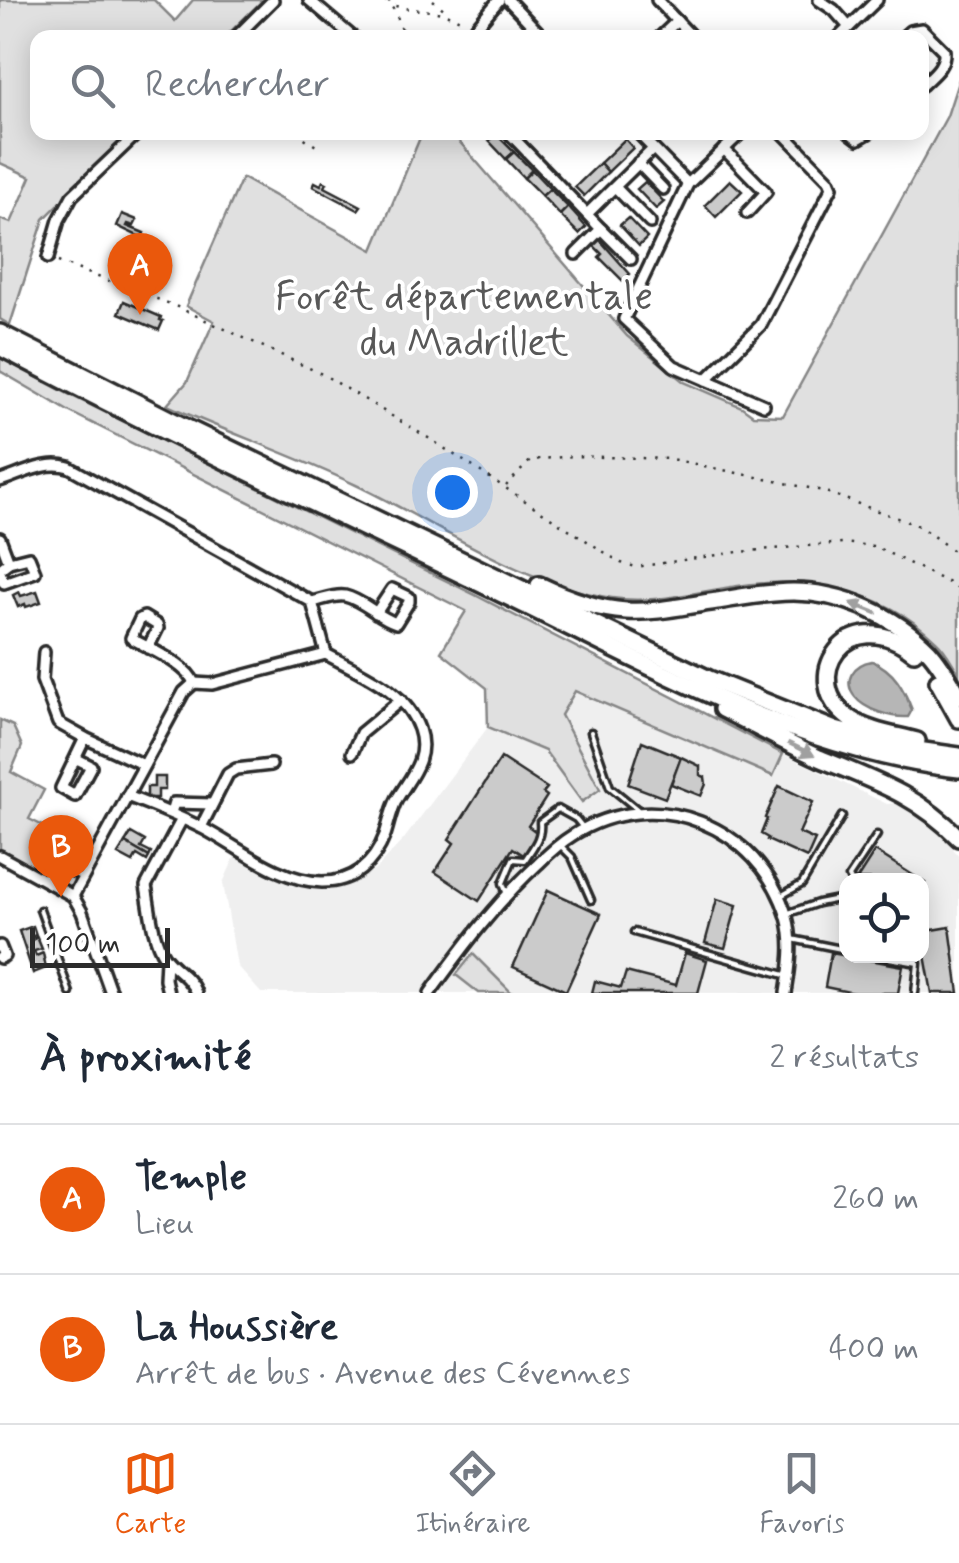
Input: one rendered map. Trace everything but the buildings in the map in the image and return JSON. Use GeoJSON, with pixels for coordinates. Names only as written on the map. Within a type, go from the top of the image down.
{"type":"FeatureCollection","features":[{"type":"Feature","properties":{"kind":"highway"},"geometry":{"type":"LineString","coordinates":[[0,333],[187,428],[709,679],[802,718],[869,740],[959,755]]}},
{"type":"Feature","properties":{"kind":"highway"},"geometry":{"type":"LineString","coordinates":[[0,347],[183,440],[686,683],[844,746],[922,765],[959,769]]}},
{"type":"Feature","properties":{"kind":"highway"},"geometry":{"type":"LineString","coordinates":[[462,559],[489,564],[606,609],[651,610],[795,592],[835,596],[889,618],[930,652],[959,696]]}},
{"type":"Feature","properties":{"kind":"highway"},"geometry":{"type":"LineString","coordinates":[[959,719],[944,688],[923,660],[892,637],[863,633],[844,643],[832,660],[827,680],[829,692],[854,722],[959,755]]}},
{"type":"Feature","properties":{"kind":"highway"},"geometry":{"type":"LineString","coordinates":[[686,683],[709,702],[783,740],[903,793],[959,838]]}},
{"type":"Feature","properties":{"kind":"street"},"geometry":{"type":"LineString","coordinates":[[243,30],[273,0]]}},
{"type":"Feature","properties":{"kind":"street"},"geometry":{"type":"LineString","coordinates":[[309,0],[345,30]]}},
{"type":"Feature","properties":{"kind":"street"},"geometry":{"type":"LineString","coordinates":[[473,30],[498,0]]}},
{"type":"Feature","properties":{"kind":"street"},"geometry":{"type":"LineString","coordinates":[[508,0],[537,30]]}},
{"type":"Feature","properties":{"kind":"street"},"geometry":{"type":"LineString","coordinates":[[657,0],[685,30]]}},
{"type":"Feature","properties":{"kind":"street"},"geometry":{"type":"LineString","coordinates":[[818,0],[832,5],[849,26]]}},
{"type":"Feature","properties":{"kind":"street"},"geometry":{"type":"LineString","coordinates":[[845,30],[877,0]]}},
{"type":"Feature","properties":{"kind":"street"},"geometry":{"type":"LineString","coordinates":[[667,30],[677,20]]}},
{"type":"Feature","properties":{"kind":"street"},"geometry":{"type":"LineString","coordinates":[[929,37],[944,52],[944,59],[929,78]]}},
{"type":"Feature","properties":{"kind":"street"},"geometry":{"type":"LineString","coordinates":[[48,258],[59,220],[72,196],[131,140]]}},
{"type":"Feature","properties":{"kind":"street"},"geometry":{"type":"LineString","coordinates":[[516,140],[631,259]]}},
{"type":"Feature","properties":{"kind":"street"},"geometry":{"type":"LineString","coordinates":[[645,140],[688,184]]}},
{"type":"Feature","properties":{"kind":"street"},"geometry":{"type":"LineString","coordinates":[[734,140],[688,184],[624,320],[674,366],[764,405]]}},
{"type":"Feature","properties":{"kind":"street"},"geometry":{"type":"LineString","coordinates":[[790,140],[832,186]]}},
{"type":"Feature","properties":{"kind":"street"},"geometry":{"type":"LineString","coordinates":[[588,214],[653,149]]}},
{"type":"Feature","properties":{"kind":"street"},"geometry":{"type":"LineString","coordinates":[[724,150],[766,192],[747,213]]}},
{"type":"Feature","properties":{"kind":"street"},"geometry":{"type":"LineString","coordinates":[[638,164],[663,189]]}},
{"type":"Feature","properties":{"kind":"street"},"geometry":{"type":"LineString","coordinates":[[832,186],[844,184]]}},
{"type":"Feature","properties":{"kind":"street"},"geometry":{"type":"LineString","coordinates":[[706,380],[762,325],[832,186]]}},
{"type":"Feature","properties":{"kind":"street"},"geometry":{"type":"LineString","coordinates":[[615,187],[650,223]]}},
{"type":"Feature","properties":{"kind":"street"},"geometry":{"type":"LineString","coordinates":[[576,254],[601,228]]}},
{"type":"Feature","properties":{"kind":"street"},"geometry":{"type":"LineString","coordinates":[[0,482],[46,465],[70,467],[312,602],[348,596],[376,613]]}},
{"type":"Feature","properties":{"kind":"street"},"geometry":{"type":"LineString","coordinates":[[0,538],[3,567]]}},
{"type":"Feature","properties":{"kind":"street"},"geometry":{"type":"LineString","coordinates":[[312,602],[326,654]]}},
{"type":"Feature","properties":{"kind":"street"},"geometry":{"type":"LineString","coordinates":[[148,648],[190,672],[194,683]]}},
{"type":"Feature","properties":{"kind":"street"},"geometry":{"type":"LineString","coordinates":[[44,652],[42,680],[58,723],[144,765]]}},
{"type":"Feature","properties":{"kind":"street"},"geometry":{"type":"LineString","coordinates":[[73,896],[82,878],[184,692],[194,683],[212,684],[326,654],[391,690],[419,728],[419,766],[392,811],[378,852],[368,865],[349,878],[302,880],[182,818],[127,796]]}},
{"type":"Feature","properties":{"kind":"street"},"geometry":{"type":"LineString","coordinates":[[352,753],[360,732],[401,700]]}},
{"type":"Feature","properties":{"kind":"street"},"geometry":{"type":"LineString","coordinates":[[77,759],[85,738]]}},
{"type":"Feature","properties":{"kind":"street"},"geometry":{"type":"LineString","coordinates":[[201,828],[228,774],[236,769],[271,765]]}},
{"type":"Feature","properties":{"kind":"street"},"geometry":{"type":"LineString","coordinates":[[171,814],[174,803],[212,804]]}},
{"type":"Feature","properties":{"kind":"street"},"geometry":{"type":"LineString","coordinates":[[430,993],[507,894],[570,836],[625,813],[640,812],[680,815],[704,822],[724,833],[762,868],[786,914],[790,939],[786,993]]}},
{"type":"Feature","properties":{"kind":"street"},"geometry":{"type":"LineString","coordinates":[[182,818],[146,886],[159,946],[196,993]]}},
{"type":"Feature","properties":{"kind":"street"},"geometry":{"type":"LineString","coordinates":[[0,856],[73,896],[111,993]]}},
{"type":"Feature","properties":{"kind":"street"},"geometry":{"type":"LineString","coordinates":[[0,946],[4,956],[0,958]]}},
{"type":"Feature","properties":{"kind":"street"},"geometry":{"type":"LineString","coordinates":[[166,958],[168,993]]}},
{"type":"Feature","properties":{"kind":"lane"},"geometry":{"type":"LineString","coordinates":[[590,732],[610,788],[640,812]]}},
{"type":"Feature","properties":{"kind":"lane"},"geometry":{"type":"LineString","coordinates":[[507,894],[503,883],[513,860],[525,860],[540,838],[540,822],[547,816],[558,809],[576,819],[584,829]]}},
{"type":"Feature","properties":{"kind":"lane"},"geometry":{"type":"LineString","coordinates":[[779,896],[802,884],[842,816]]}},
{"type":"Feature","properties":{"kind":"lane"},"geometry":{"type":"LineString","coordinates":[[852,873],[877,835]]}},
{"type":"Feature","properties":{"kind":"lane"},"geometry":{"type":"LineString","coordinates":[[560,845],[572,858],[591,900]]}},
{"type":"Feature","properties":{"kind":"lane"},"geometry":{"type":"LineString","coordinates":[[42,879],[54,869],[82,878]]}},
{"type":"Feature","properties":{"kind":"lane"},"geometry":{"type":"LineString","coordinates":[[786,914],[839,899]]}},
{"type":"Feature","properties":{"kind":"lane"},"geometry":{"type":"LineString","coordinates":[[40,910],[70,993]]}},
{"type":"Feature","properties":{"kind":"lane"},"geometry":{"type":"LineString","coordinates":[[634,932],[789,976]]}},
{"type":"Feature","properties":{"kind":"lane"},"geometry":{"type":"LineString","coordinates":[[790,939],[839,949]]}},
{"type":"Feature","properties":{"kind":"lane"},"geometry":{"type":"LineString","coordinates":[[914,993],[918,963]]}},
{"type":"Feature","properties":{"kind":"path"},"geometry":{"type":"LineString","coordinates":[[433,0],[467,30]]}},
{"type":"Feature","properties":{"kind":"path"},"geometry":{"type":"LineString","coordinates":[[388,1],[398,7],[447,12]]}},
{"type":"Feature","properties":{"kind":"path"},"geometry":{"type":"LineString","coordinates":[[388,1],[402,30]]}},
{"type":"Feature","properties":{"kind":"path"},"geometry":{"type":"LineString","coordinates":[[307,140],[316,146]]}},
{"type":"Feature","properties":{"kind":"path"},"geometry":{"type":"LineString","coordinates":[[48,258],[173,305],[324,375],[622,563],[636,567],[738,552],[842,543],[874,546],[959,588]]}},
{"type":"Feature","properties":{"kind":"path"},"geometry":{"type":"LineString","coordinates":[[504,488],[531,460],[573,456],[671,459],[823,491],[919,526],[959,555]]}},
{"type":"Feature","properties":{"kind":"shaded area"},"geometry":{"type":"Polygon","coordinates":[[[872,661],[902,688],[912,710],[908,717],[865,706],[851,691],[852,674],[872,661]]]}},
{"type":"Feature","properties":{"kind":"shaded area"},"geometry":{"type":"Polygon","coordinates":[[[575,691],[772,776],[783,754],[887,804],[900,803],[942,833],[959,857],[959,993],[261,993],[237,966],[223,883],[235,856],[291,886],[342,887],[375,870],[404,839],[488,727],[545,751],[582,801],[600,788],[560,715],[575,691]]]}},
{"type":"Feature","properties":{"kind":"green space"},"geometry":{"type":"Polygon","coordinates":[[[0,0],[154,0],[175,21],[193,0],[263,0],[232,30],[30,30],[30,140],[123,140],[44,219],[10,325],[0,319],[0,219],[11,223],[31,177],[0,163],[0,0]]]}},
{"type":"Feature","properties":{"kind":"green space","name":"Forêt départementale du Madrillet"},"geometry":{"type":"Polygon","coordinates":[[[959,79],[959,673],[940,645],[915,623],[891,608],[838,589],[810,584],[754,584],[669,598],[626,600],[544,580],[333,474],[167,405],[187,382],[214,321],[186,306],[242,178],[373,250],[419,140],[458,140],[627,336],[684,382],[753,415],[783,416],[947,116],[959,79]]]}},
{"type":"Feature","properties":{"kind":"green space"},"geometry":{"type":"Polygon","coordinates":[[[0,358],[783,754],[773,776],[575,691],[561,715],[600,789],[582,802],[545,751],[488,727],[487,688],[441,652],[466,611],[70,412],[0,371],[0,358]]]}},
{"type":"Feature","properties":{"kind":"green space"},"geometry":{"type":"Polygon","coordinates":[[[0,720],[13,726],[22,746],[11,772],[44,790],[29,819],[88,848],[79,870],[54,861],[45,873],[0,849],[0,720]]]}},
{"type":"Feature","properties":{"kind":"green space"},"geometry":{"type":"Polygon","coordinates":[[[473,954],[512,993],[479,993],[456,975],[473,954]]]}},
{"type":"Feature","properties":{"kind":"place","name":"Temple"},"geometry":{"type":"Point","coordinates":[140,315]}},
{"type":"Feature","properties":{"kind":"place","name":"La Houssière"},"geometry":{"type":"Point","coordinates":[61,897]}}]}
